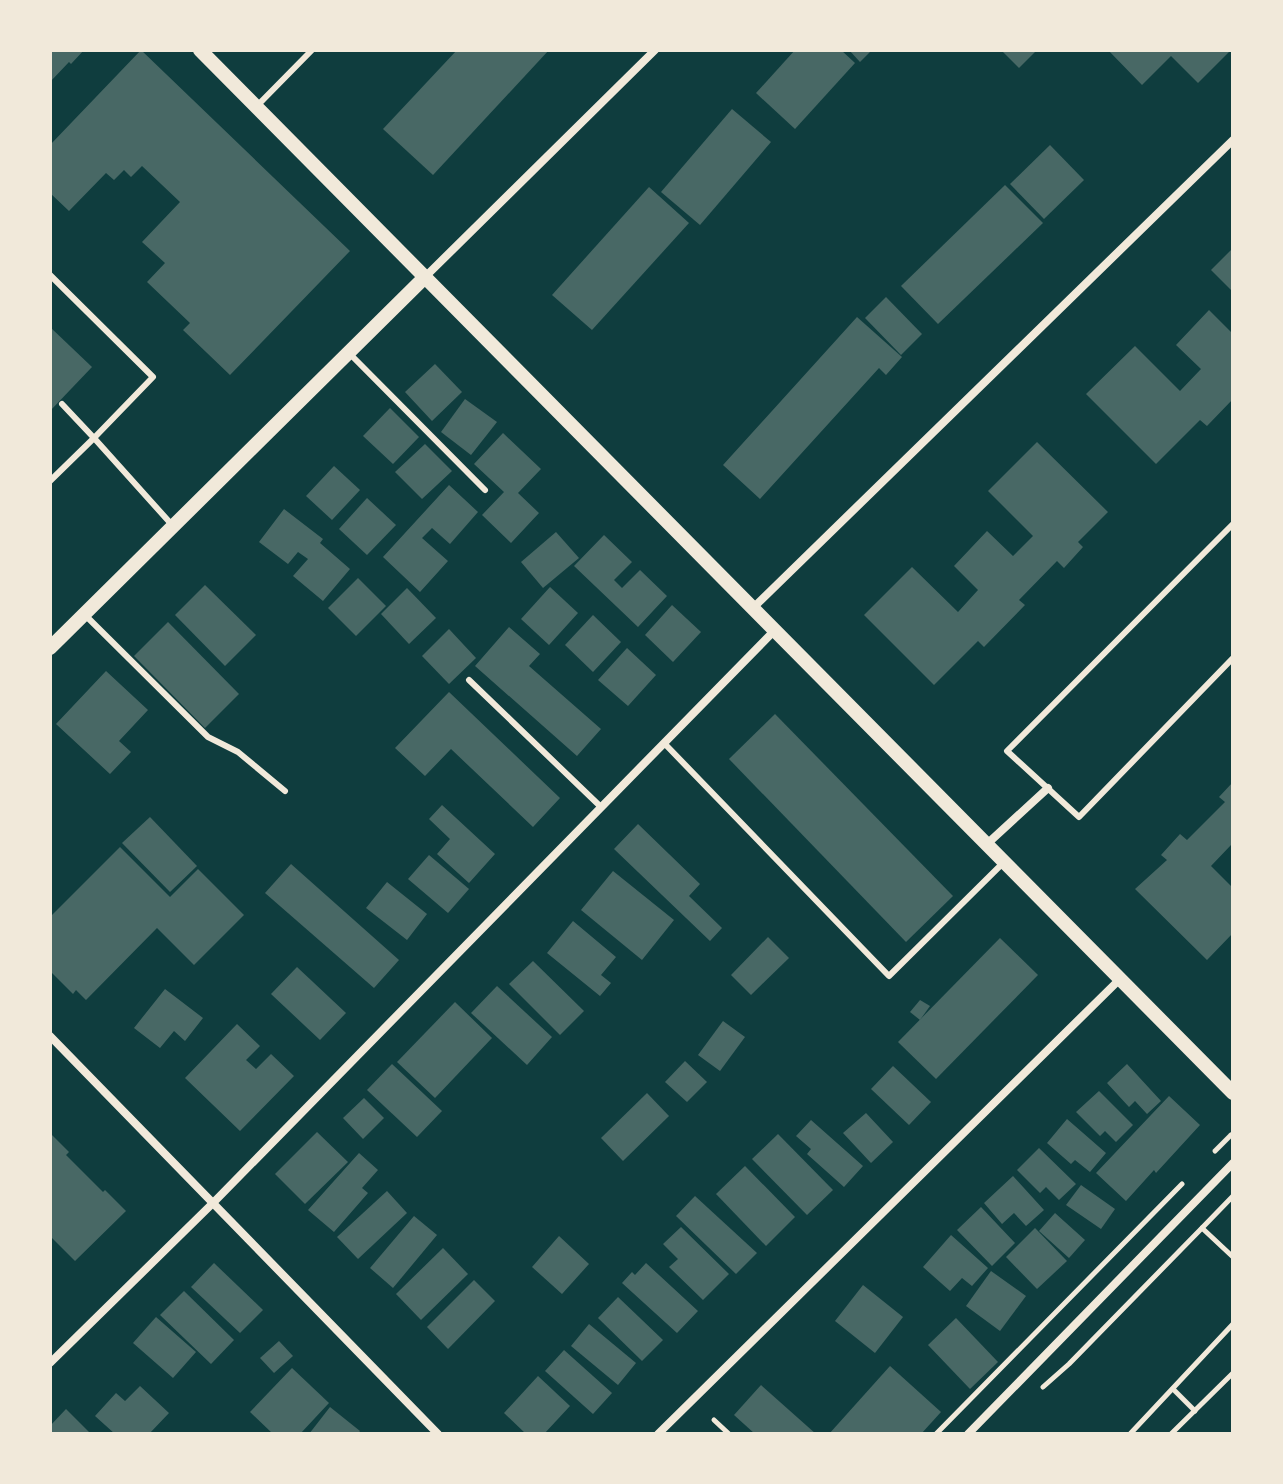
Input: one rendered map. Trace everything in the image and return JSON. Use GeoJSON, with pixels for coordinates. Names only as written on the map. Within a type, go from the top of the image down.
{"type":"FeatureCollection","features":[{"type":"Feature","properties":{"kind":"street"},"geometry":{"type":"LineString","coordinates":[[200,50],[1233,1093]]}},
{"type":"Feature","properties":{"kind":"street"},"geometry":{"type":"LineString","coordinates":[[50,648],[655,50]]}},
{"type":"Feature","properties":{"kind":"street"},"geometry":{"type":"LineString","coordinates":[[753,608],[1233,140]]}},
{"type":"Feature","properties":{"kind":"street"},"geometry":{"type":"LineString","coordinates":[[50,1363],[213,1203],[775,630]]}},
{"type":"Feature","properties":{"kind":"street"},"geometry":{"type":"LineString","coordinates":[[987,844],[1048,788]]}},
{"type":"Feature","properties":{"kind":"street"},"geometry":{"type":"LineString","coordinates":[[658,1434],[1120,979]]}},
{"type":"Feature","properties":{"kind":"street"},"geometry":{"type":"LineString","coordinates":[[50,1036],[438,1434]]}},
{"type":"Feature","properties":{"kind":"street"},"geometry":{"type":"LineString","coordinates":[[968,1434],[1233,1163]]}},
{"type":"Feature","properties":{"kind":"lane"},"geometry":{"type":"LineString","coordinates":[[256,107],[309,51]]}},
{"type":"Feature","properties":{"kind":"lane"},"geometry":{"type":"LineString","coordinates":[[50,275],[153,377],[50,481]]}},
{"type":"Feature","properties":{"kind":"lane"},"geometry":{"type":"LineString","coordinates":[[349,353],[485,490]]}},
{"type":"Feature","properties":{"kind":"lane"},"geometry":{"type":"LineString","coordinates":[[62,404],[173,526]]}},
{"type":"Feature","properties":{"kind":"lane"},"geometry":{"type":"LineString","coordinates":[[1233,524],[1007,751],[1079,817],[1233,658]]}},
{"type":"Feature","properties":{"kind":"lane"},"geometry":{"type":"LineString","coordinates":[[84,614],[208,737],[238,752],[285,791]]}},
{"type":"Feature","properties":{"kind":"lane"},"geometry":{"type":"LineString","coordinates":[[469,680],[601,807]]}},
{"type":"Feature","properties":{"kind":"lane"},"geometry":{"type":"LineString","coordinates":[[664,743],[889,976],[1004,862]]}},
{"type":"Feature","properties":{"kind":"path"},"geometry":{"type":"LineString","coordinates":[[1208,1158],[1231,1135]]}},
{"type":"Feature","properties":{"kind":"path"},"geometry":{"type":"LineString","coordinates":[[936,1434],[1186,1180]]}},
{"type":"Feature","properties":{"kind":"path"},"geometry":{"type":"LineString","coordinates":[[1036,1393],[1069,1364],[1233,1196]]}},
{"type":"Feature","properties":{"kind":"path"},"geometry":{"type":"LineString","coordinates":[[1202,1228],[1233,1257]]}},
{"type":"Feature","properties":{"kind":"path"},"geometry":{"type":"LineString","coordinates":[[1130,1434],[1233,1324]]}},
{"type":"Feature","properties":{"kind":"path"},"geometry":{"type":"LineString","coordinates":[[1171,1434],[1233,1373]]}},
{"type":"Feature","properties":{"kind":"path"},"geometry":{"type":"LineString","coordinates":[[1173,1389],[1195,1411]]}},
{"type":"Feature","properties":{"kind":"path"},"geometry":{"type":"LineString","coordinates":[[714,1420],[729,1434]]}},
{"type":"Feature","properties":{"kind":"building"},"geometry":{"type":"Polygon","coordinates":[[[50,50],[84,50],[50,82],[50,50]]]}},
{"type":"Feature","properties":{"kind":"building"},"geometry":{"type":"Polygon","coordinates":[[[141,50],[350,251],[230,375],[183,330],[190,323],[147,282],[165,263],[142,242],[180,202],[142,166],[131,177],[124,170],[114,180],[106,173],[69,211],[50,193],[50,145],[141,50]]]}},
{"type":"Feature","properties":{"kind":"building"},"geometry":{"type":"Polygon","coordinates":[[[457,50],[549,50],[433,175],[383,129],[457,50]]]}},
{"type":"Feature","properties":{"kind":"building"},"geometry":{"type":"Polygon","coordinates":[[[795,50],[841,50],[855,63],[795,129],[756,93],[795,50]]]}},
{"type":"Feature","properties":{"kind":"building"},"geometry":{"type":"Polygon","coordinates":[[[849,50],[872,50],[860,62],[849,50]]]}},
{"type":"Feature","properties":{"kind":"building"},"geometry":{"type":"Polygon","coordinates":[[[1001,50],[1037,50],[1019,68],[1001,50]]]}},
{"type":"Feature","properties":{"kind":"building"},"geometry":{"type":"Polygon","coordinates":[[[1108,50],[1231,50],[1198,83],[1171,56],[1142,85],[1108,50]]]}},
{"type":"Feature","properties":{"kind":"building"},"geometry":{"type":"Polygon","coordinates":[[[732,109],[771,142],[700,225],[661,192],[732,109]]]}},
{"type":"Feature","properties":{"kind":"building"},"geometry":{"type":"Polygon","coordinates":[[[1050,145],[1084,180],[1044,219],[1010,184],[1050,145]]]}},
{"type":"Feature","properties":{"kind":"building"},"geometry":{"type":"Polygon","coordinates":[[[1005,185],[1043,223],[938,324],[901,286],[1005,185]]]}},
{"type":"Feature","properties":{"kind":"building"},"geometry":{"type":"Polygon","coordinates":[[[649,187],[689,223],[592,330],[552,295],[649,187]]]}},
{"type":"Feature","properties":{"kind":"building"},"geometry":{"type":"Polygon","coordinates":[[[1233,248],[1233,292],[1211,270],[1233,248]]]}},
{"type":"Feature","properties":{"kind":"building"},"geometry":{"type":"Polygon","coordinates":[[[886,297],[922,334],[901,355],[865,318],[886,297]]]}},
{"type":"Feature","properties":{"kind":"building"},"geometry":{"type":"Polygon","coordinates":[[[1209,310],[1233,334],[1233,399],[1207,426],[1200,420],[1156,464],[1086,394],[1135,346],[1180,391],[1201,369],[1176,345],[1209,310]]]}},
{"type":"Feature","properties":{"kind":"building"},"geometry":{"type":"Polygon","coordinates":[[[857,317],[902,357],[886,375],[879,368],[760,499],[723,465],[857,317]]]}},
{"type":"Feature","properties":{"kind":"building"},"geometry":{"type":"Polygon","coordinates":[[[50,327],[92,367],[50,411],[50,327]]]}},
{"type":"Feature","properties":{"kind":"building"},"geometry":{"type":"Polygon","coordinates":[[[435,364],[462,392],[432,421],[405,392],[435,364]]]}},
{"type":"Feature","properties":{"kind":"building"},"geometry":{"type":"Polygon","coordinates":[[[465,399],[497,422],[471,455],[441,432],[465,399]]]}},
{"type":"Feature","properties":{"kind":"building"},"geometry":{"type":"Polygon","coordinates":[[[390,408],[419,437],[393,464],[363,436],[390,408]]]}},
{"type":"Feature","properties":{"kind":"building"},"geometry":{"type":"Polygon","coordinates":[[[503,433],[541,469],[518,493],[539,513],[511,543],[482,515],[504,492],[474,464],[503,433]]]}},
{"type":"Feature","properties":{"kind":"building"},"geometry":{"type":"Polygon","coordinates":[[[1037,442],[1108,512],[1078,542],[1083,547],[1064,568],[1057,561],[1019,600],[1025,605],[984,647],[978,641],[934,685],[864,615],[912,567],[958,612],[978,590],[954,566],[987,531],[1013,556],[1033,536],[988,491],[1037,442]]]}},
{"type":"Feature","properties":{"kind":"building"},"geometry":{"type":"Polygon","coordinates":[[[425,444],[452,471],[422,499],[395,472],[425,444]]]}},
{"type":"Feature","properties":{"kind":"building"},"geometry":{"type":"Polygon","coordinates":[[[334,466],[360,490],[332,520],[306,496],[334,466]]]}},
{"type":"Feature","properties":{"kind":"building"},"geometry":{"type":"Polygon","coordinates":[[[449,485],[478,512],[450,544],[432,528],[422,538],[448,561],[420,592],[383,557],[449,485]]]}},
{"type":"Feature","properties":{"kind":"building"},"geometry":{"type":"Polygon","coordinates":[[[367,498],[396,525],[367,555],[339,529],[367,498]]]}},
{"type":"Feature","properties":{"kind":"building"},"geometry":{"type":"Polygon","coordinates":[[[284,509],[323,539],[320,543],[350,569],[323,601],[293,576],[308,559],[298,552],[288,564],[259,542],[284,509]]]}},
{"type":"Feature","properties":{"kind":"building"},"geometry":{"type":"Polygon","coordinates":[[[556,532],[579,558],[543,588],[521,562],[556,532]]]}},
{"type":"Feature","properties":{"kind":"building"},"geometry":{"type":"Polygon","coordinates":[[[604,535],[632,562],[614,580],[622,588],[640,570],[667,596],[638,627],[574,566],[604,535]]]}},
{"type":"Feature","properties":{"kind":"building"},"geometry":{"type":"Polygon","coordinates":[[[358,578],[386,606],[356,636],[328,608],[358,578]]]}},
{"type":"Feature","properties":{"kind":"building"},"geometry":{"type":"Polygon","coordinates":[[[205,585],[256,635],[225,666],[175,615],[205,585]]]}},
{"type":"Feature","properties":{"kind":"building"},"geometry":{"type":"Polygon","coordinates":[[[550,587],[578,613],[549,645],[521,619],[550,587]]]}},
{"type":"Feature","properties":{"kind":"building"},"geometry":{"type":"Polygon","coordinates":[[[407,588],[436,618],[409,644],[381,614],[407,588]]]}},
{"type":"Feature","properties":{"kind":"building"},"geometry":{"type":"Polygon","coordinates":[[[672,605],[701,632],[673,662],[645,635],[672,605]]]}},
{"type":"Feature","properties":{"kind":"building"},"geometry":{"type":"Polygon","coordinates":[[[593,615],[621,642],[593,672],[565,645],[593,615]]]}},
{"type":"Feature","properties":{"kind":"building"},"geometry":{"type":"Polygon","coordinates":[[[168,622],[239,694],[205,728],[134,656],[168,622]]]}},
{"type":"Feature","properties":{"kind":"building"},"geometry":{"type":"Polygon","coordinates":[[[509,627],[540,654],[529,666],[601,729],[577,756],[475,666],[509,627]]]}},
{"type":"Feature","properties":{"kind":"building"},"geometry":{"type":"Polygon","coordinates":[[[449,629],[476,658],[449,684],[422,656],[449,629]]]}},
{"type":"Feature","properties":{"kind":"building"},"geometry":{"type":"Polygon","coordinates":[[[627,648],[656,675],[628,706],[598,680],[627,648]]]}},
{"type":"Feature","properties":{"kind":"building"},"geometry":{"type":"Polygon","coordinates":[[[106,671],[148,710],[119,741],[131,752],[110,774],[56,724],[106,671]]]}},
{"type":"Feature","properties":{"kind":"building"},"geometry":{"type":"Polygon","coordinates":[[[449,692],[560,798],[533,827],[451,749],[425,776],[395,748],[449,692]]]}},
{"type":"Feature","properties":{"kind":"building"},"geometry":{"type":"Polygon","coordinates":[[[775,714],[953,896],[906,942],[729,759],[775,714]]]}},
{"type":"Feature","properties":{"kind":"building"},"geometry":{"type":"Polygon","coordinates":[[[1233,782],[1233,847],[1231,845],[1211,866],[1233,888],[1233,933],[1207,960],[1135,889],[1167,860],[1161,855],[1180,834],[1187,840],[1225,802],[1219,797],[1233,782]]]}},
{"type":"Feature","properties":{"kind":"building"},"geometry":{"type":"Polygon","coordinates":[[[442,805],[495,854],[469,883],[437,854],[450,839],[429,819],[442,805]]]}},
{"type":"Feature","properties":{"kind":"building"},"geometry":{"type":"Polygon","coordinates":[[[150,817],[197,866],[170,892],[122,843],[150,817]]]}},
{"type":"Feature","properties":{"kind":"building"},"geometry":{"type":"Polygon","coordinates":[[[638,824],[700,884],[689,896],[722,928],[710,941],[614,849],[638,824]]]}},
{"type":"Feature","properties":{"kind":"building"},"geometry":{"type":"Polygon","coordinates":[[[120,847],[170,897],[198,869],[244,915],[194,965],[157,928],[86,1000],[76,990],[73,994],[50,971],[50,917],[120,847]]]}},
{"type":"Feature","properties":{"kind":"building"},"geometry":{"type":"Polygon","coordinates":[[[429,855],[469,889],[448,913],[408,879],[429,855]]]}},
{"type":"Feature","properties":{"kind":"building"},"geometry":{"type":"Polygon","coordinates":[[[291,864],[399,960],[374,988],[265,893],[291,864]]]}},
{"type":"Feature","properties":{"kind":"building"},"geometry":{"type":"Polygon","coordinates":[[[613,871],[674,920],[642,960],[581,910],[613,871]]]}},
{"type":"Feature","properties":{"kind":"building"},"geometry":{"type":"Polygon","coordinates":[[[387,882],[427,914],[407,940],[366,908],[387,882]]]}},
{"type":"Feature","properties":{"kind":"building"},"geometry":{"type":"Polygon","coordinates":[[[573,921],[616,957],[601,975],[611,983],[600,996],[547,953],[573,921]]]}},
{"type":"Feature","properties":{"kind":"building"},"geometry":{"type":"Polygon","coordinates":[[[768,937],[789,958],[751,995],[731,975],[768,937]]]}},
{"type":"Feature","properties":{"kind":"building"},"geometry":{"type":"Polygon","coordinates":[[[1000,938],[1038,975],[936,1079],[898,1042],[1000,938]]]}},
{"type":"Feature","properties":{"kind":"building"},"geometry":{"type":"Polygon","coordinates":[[[533,961],[584,1011],[560,1035],[509,984],[533,961]]]}},
{"type":"Feature","properties":{"kind":"building"},"geometry":{"type":"Polygon","coordinates":[[[297,967],[346,1013],[320,1040],[271,994],[297,967]]]}},
{"type":"Feature","properties":{"kind":"building"},"geometry":{"type":"Polygon","coordinates":[[[497,986],[552,1037],[527,1065],[471,1013],[497,986]]]}},
{"type":"Feature","properties":{"kind":"building"},"geometry":{"type":"Polygon","coordinates":[[[165,989],[203,1018],[185,1041],[174,1031],[160,1048],[134,1028],[165,989]]]}},
{"type":"Feature","properties":{"kind":"building"},"geometry":{"type":"Polygon","coordinates":[[[920,1000],[930,1006],[920,1020],[910,1012],[920,1000]]]}},
{"type":"Feature","properties":{"kind":"building"},"geometry":{"type":"Polygon","coordinates":[[[455,1002],[492,1038],[435,1098],[397,1062],[455,1002]]]}},
{"type":"Feature","properties":{"kind":"building"},"geometry":{"type":"Polygon","coordinates":[[[723,1021],[745,1037],[720,1071],[698,1055],[723,1021]]]}},
{"type":"Feature","properties":{"kind":"building"},"geometry":{"type":"Polygon","coordinates":[[[237,1024],[260,1046],[246,1060],[256,1069],[271,1054],[294,1076],[240,1131],[185,1078],[237,1024]]]}},
{"type":"Feature","properties":{"kind":"building"},"geometry":{"type":"Polygon","coordinates":[[[685,1061],[707,1082],[687,1102],[665,1082],[685,1061]]]}},
{"type":"Feature","properties":{"kind":"building"},"geometry":{"type":"Polygon","coordinates":[[[392,1064],[442,1111],[417,1137],[367,1090],[392,1064]]]}},
{"type":"Feature","properties":{"kind":"building"},"geometry":{"type":"Polygon","coordinates":[[[1127,1064],[1161,1101],[1147,1114],[1135,1101],[1129,1107],[1107,1083],[1127,1064]]]}},
{"type":"Feature","properties":{"kind":"building"},"geometry":{"type":"Polygon","coordinates":[[[893,1066],[931,1102],[909,1125],[871,1089],[893,1066]]]}},
{"type":"Feature","properties":{"kind":"building"},"geometry":{"type":"Polygon","coordinates":[[[1099,1091],[1133,1125],[1116,1142],[1105,1131],[1100,1136],[1076,1112],[1099,1091]]]}},
{"type":"Feature","properties":{"kind":"building"},"geometry":{"type":"Polygon","coordinates":[[[647,1093],[669,1116],[623,1161],[601,1138],[647,1093]]]}},
{"type":"Feature","properties":{"kind":"building"},"geometry":{"type":"Polygon","coordinates":[[[1169,1096],[1200,1125],[1126,1201],[1096,1173],[1169,1096]]]}},
{"type":"Feature","properties":{"kind":"building"},"geometry":{"type":"Polygon","coordinates":[[[364,1098],[384,1118],[363,1139],[343,1118],[364,1098]]]}},
{"type":"Feature","properties":{"kind":"building"},"geometry":{"type":"Polygon","coordinates":[[[866,1113],[893,1142],[871,1163],[843,1133],[866,1113]]]}},
{"type":"Feature","properties":{"kind":"building"},"geometry":{"type":"Polygon","coordinates":[[[1067,1119],[1106,1153],[1090,1172],[1075,1160],[1071,1164],[1047,1143],[1067,1119]]]}},
{"type":"Feature","properties":{"kind":"building"},"geometry":{"type":"Polygon","coordinates":[[[811,1120],[863,1166],[844,1187],[807,1154],[811,1149],[796,1136],[811,1120]]]}},
{"type":"Feature","properties":{"kind":"building"},"geometry":{"type":"Polygon","coordinates":[[[317,1132],[348,1162],[305,1204],[275,1174],[317,1132]]]}},
{"type":"Feature","properties":{"kind":"building"},"geometry":{"type":"Polygon","coordinates":[[[50,1133],[69,1152],[66,1155],[126,1211],[75,1261],[50,1236],[50,1133]]]}},
{"type":"Feature","properties":{"kind":"building"},"geometry":{"type":"Polygon","coordinates":[[[778,1134],[833,1190],[807,1215],[752,1159],[778,1134]]]}},
{"type":"Feature","properties":{"kind":"building"},"geometry":{"type":"Polygon","coordinates":[[[1039,1148],[1076,1184],[1059,1200],[1046,1187],[1040,1193],[1017,1170],[1039,1148]]]}},
{"type":"Feature","properties":{"kind":"building"},"geometry":{"type":"Polygon","coordinates":[[[359,1153],[378,1170],[362,1188],[368,1193],[334,1232],[308,1210],[359,1153]]]}},
{"type":"Feature","properties":{"kind":"building"},"geometry":{"type":"Polygon","coordinates":[[[745,1166],[795,1217],[766,1246],[716,1194],[745,1166]]]}},
{"type":"Feature","properties":{"kind":"building"},"geometry":{"type":"Polygon","coordinates":[[[1013,1176],[1044,1210],[1026,1226],[1014,1213],[1002,1224],[984,1203],[1013,1176]]]}},
{"type":"Feature","properties":{"kind":"building"},"geometry":{"type":"Polygon","coordinates":[[[1081,1185],[1115,1209],[1101,1229],[1066,1205],[1081,1185]]]}},
{"type":"Feature","properties":{"kind":"building"},"geometry":{"type":"Polygon","coordinates":[[[387,1191],[407,1213],[358,1259],[337,1237],[387,1191]]]}},
{"type":"Feature","properties":{"kind":"building"},"geometry":{"type":"Polygon","coordinates":[[[695,1196],[757,1253],[736,1274],[676,1216],[695,1196]]]}},
{"type":"Feature","properties":{"kind":"building"},"geometry":{"type":"Polygon","coordinates":[[[981,1207],[1015,1243],[992,1266],[957,1230],[981,1207]]]}},
{"type":"Feature","properties":{"kind":"building"},"geometry":{"type":"Polygon","coordinates":[[[1055,1213],[1085,1240],[1069,1258],[1039,1231],[1055,1213]]]}},
{"type":"Feature","properties":{"kind":"building"},"geometry":{"type":"Polygon","coordinates":[[[414,1216],[437,1235],[393,1288],[370,1268],[414,1216]]]}},
{"type":"Feature","properties":{"kind":"building"},"geometry":{"type":"Polygon","coordinates":[[[681,1227],[729,1274],[703,1300],[669,1267],[678,1259],[663,1244],[681,1227]]]}},
{"type":"Feature","properties":{"kind":"building"},"geometry":{"type":"Polygon","coordinates":[[[1035,1228],[1067,1261],[1037,1289],[1006,1257],[1035,1228]]]}},
{"type":"Feature","properties":{"kind":"building"},"geometry":{"type":"Polygon","coordinates":[[[951,1235],[988,1268],[972,1286],[962,1278],[950,1291],[923,1267],[951,1235]]]}},
{"type":"Feature","properties":{"kind":"building"},"geometry":{"type":"Polygon","coordinates":[[[559,1236],[589,1264],[562,1294],[532,1267],[559,1236]]]}},
{"type":"Feature","properties":{"kind":"building"},"geometry":{"type":"Polygon","coordinates":[[[443,1248],[468,1274],[421,1320],[396,1294],[443,1248]]]}},
{"type":"Feature","properties":{"kind":"building"},"geometry":{"type":"Polygon","coordinates":[[[214,1263],[263,1310],[240,1333],[191,1287],[214,1263]]]}},
{"type":"Feature","properties":{"kind":"building"},"geometry":{"type":"Polygon","coordinates":[[[646,1263],[698,1311],[677,1333],[622,1283],[646,1263]]]}},
{"type":"Feature","properties":{"kind":"building"},"geometry":{"type":"Polygon","coordinates":[[[991,1271],[1026,1296],[1000,1331],[966,1306],[991,1271]]]}},
{"type":"Feature","properties":{"kind":"building"},"geometry":{"type":"Polygon","coordinates":[[[474,1280],[495,1301],[448,1349],[427,1327],[474,1280]]]}},
{"type":"Feature","properties":{"kind":"building"},"geometry":{"type":"Polygon","coordinates":[[[863,1285],[903,1317],[875,1353],[835,1321],[863,1285]]]}},
{"type":"Feature","properties":{"kind":"building"},"geometry":{"type":"Polygon","coordinates":[[[184,1291],[234,1340],[211,1364],[160,1315],[184,1291]]]}},
{"type":"Feature","properties":{"kind":"building"},"geometry":{"type":"Polygon","coordinates":[[[618,1297],[663,1340],[642,1361],[598,1318],[618,1297]]]}},
{"type":"Feature","properties":{"kind":"building"},"geometry":{"type":"Polygon","coordinates":[[[156,1317],[196,1352],[173,1378],[133,1343],[156,1317]]]}},
{"type":"Feature","properties":{"kind":"building"},"geometry":{"type":"Polygon","coordinates":[[[956,1318],[998,1362],[970,1389],[928,1345],[956,1318]]]}},
{"type":"Feature","properties":{"kind":"building"},"geometry":{"type":"Polygon","coordinates":[[[589,1324],[636,1363],[618,1385],[571,1346],[589,1324]]]}},
{"type":"Feature","properties":{"kind":"building"},"geometry":{"type":"Polygon","coordinates":[[[279,1341],[293,1356],[274,1373],[260,1358],[279,1341]]]}},
{"type":"Feature","properties":{"kind":"building"},"geometry":{"type":"Polygon","coordinates":[[[564,1350],[612,1393],[593,1414],[545,1371],[564,1350]]]}},
{"type":"Feature","properties":{"kind":"building"},"geometry":{"type":"Polygon","coordinates":[[[890,1366],[941,1412],[921,1434],[829,1434],[890,1366]]]}},
{"type":"Feature","properties":{"kind":"building"},"geometry":{"type":"Polygon","coordinates":[[[292,1368],[329,1403],[300,1434],[273,1434],[250,1412],[292,1368]]]}},
{"type":"Feature","properties":{"kind":"building"},"geometry":{"type":"Polygon","coordinates":[[[538,1376],[570,1406],[544,1434],[526,1434],[504,1413],[538,1376]]]}},
{"type":"Feature","properties":{"kind":"building"},"geometry":{"type":"Polygon","coordinates":[[[761,1385],[816,1434],[755,1434],[734,1415],[761,1385]]]}},
{"type":"Feature","properties":{"kind":"building"},"geometry":{"type":"Polygon","coordinates":[[[140,1386],[169,1413],[149,1434],[115,1434],[95,1416],[116,1393],[125,1401],[140,1386]]]}},
{"type":"Feature","properties":{"kind":"building"},"geometry":{"type":"Polygon","coordinates":[[[330,1407],[360,1431],[358,1434],[309,1434],[330,1407]]]}},
{"type":"Feature","properties":{"kind":"building"},"geometry":{"type":"Polygon","coordinates":[[[66,1409],[91,1434],[50,1434],[50,1426],[66,1409]]]}}]}
